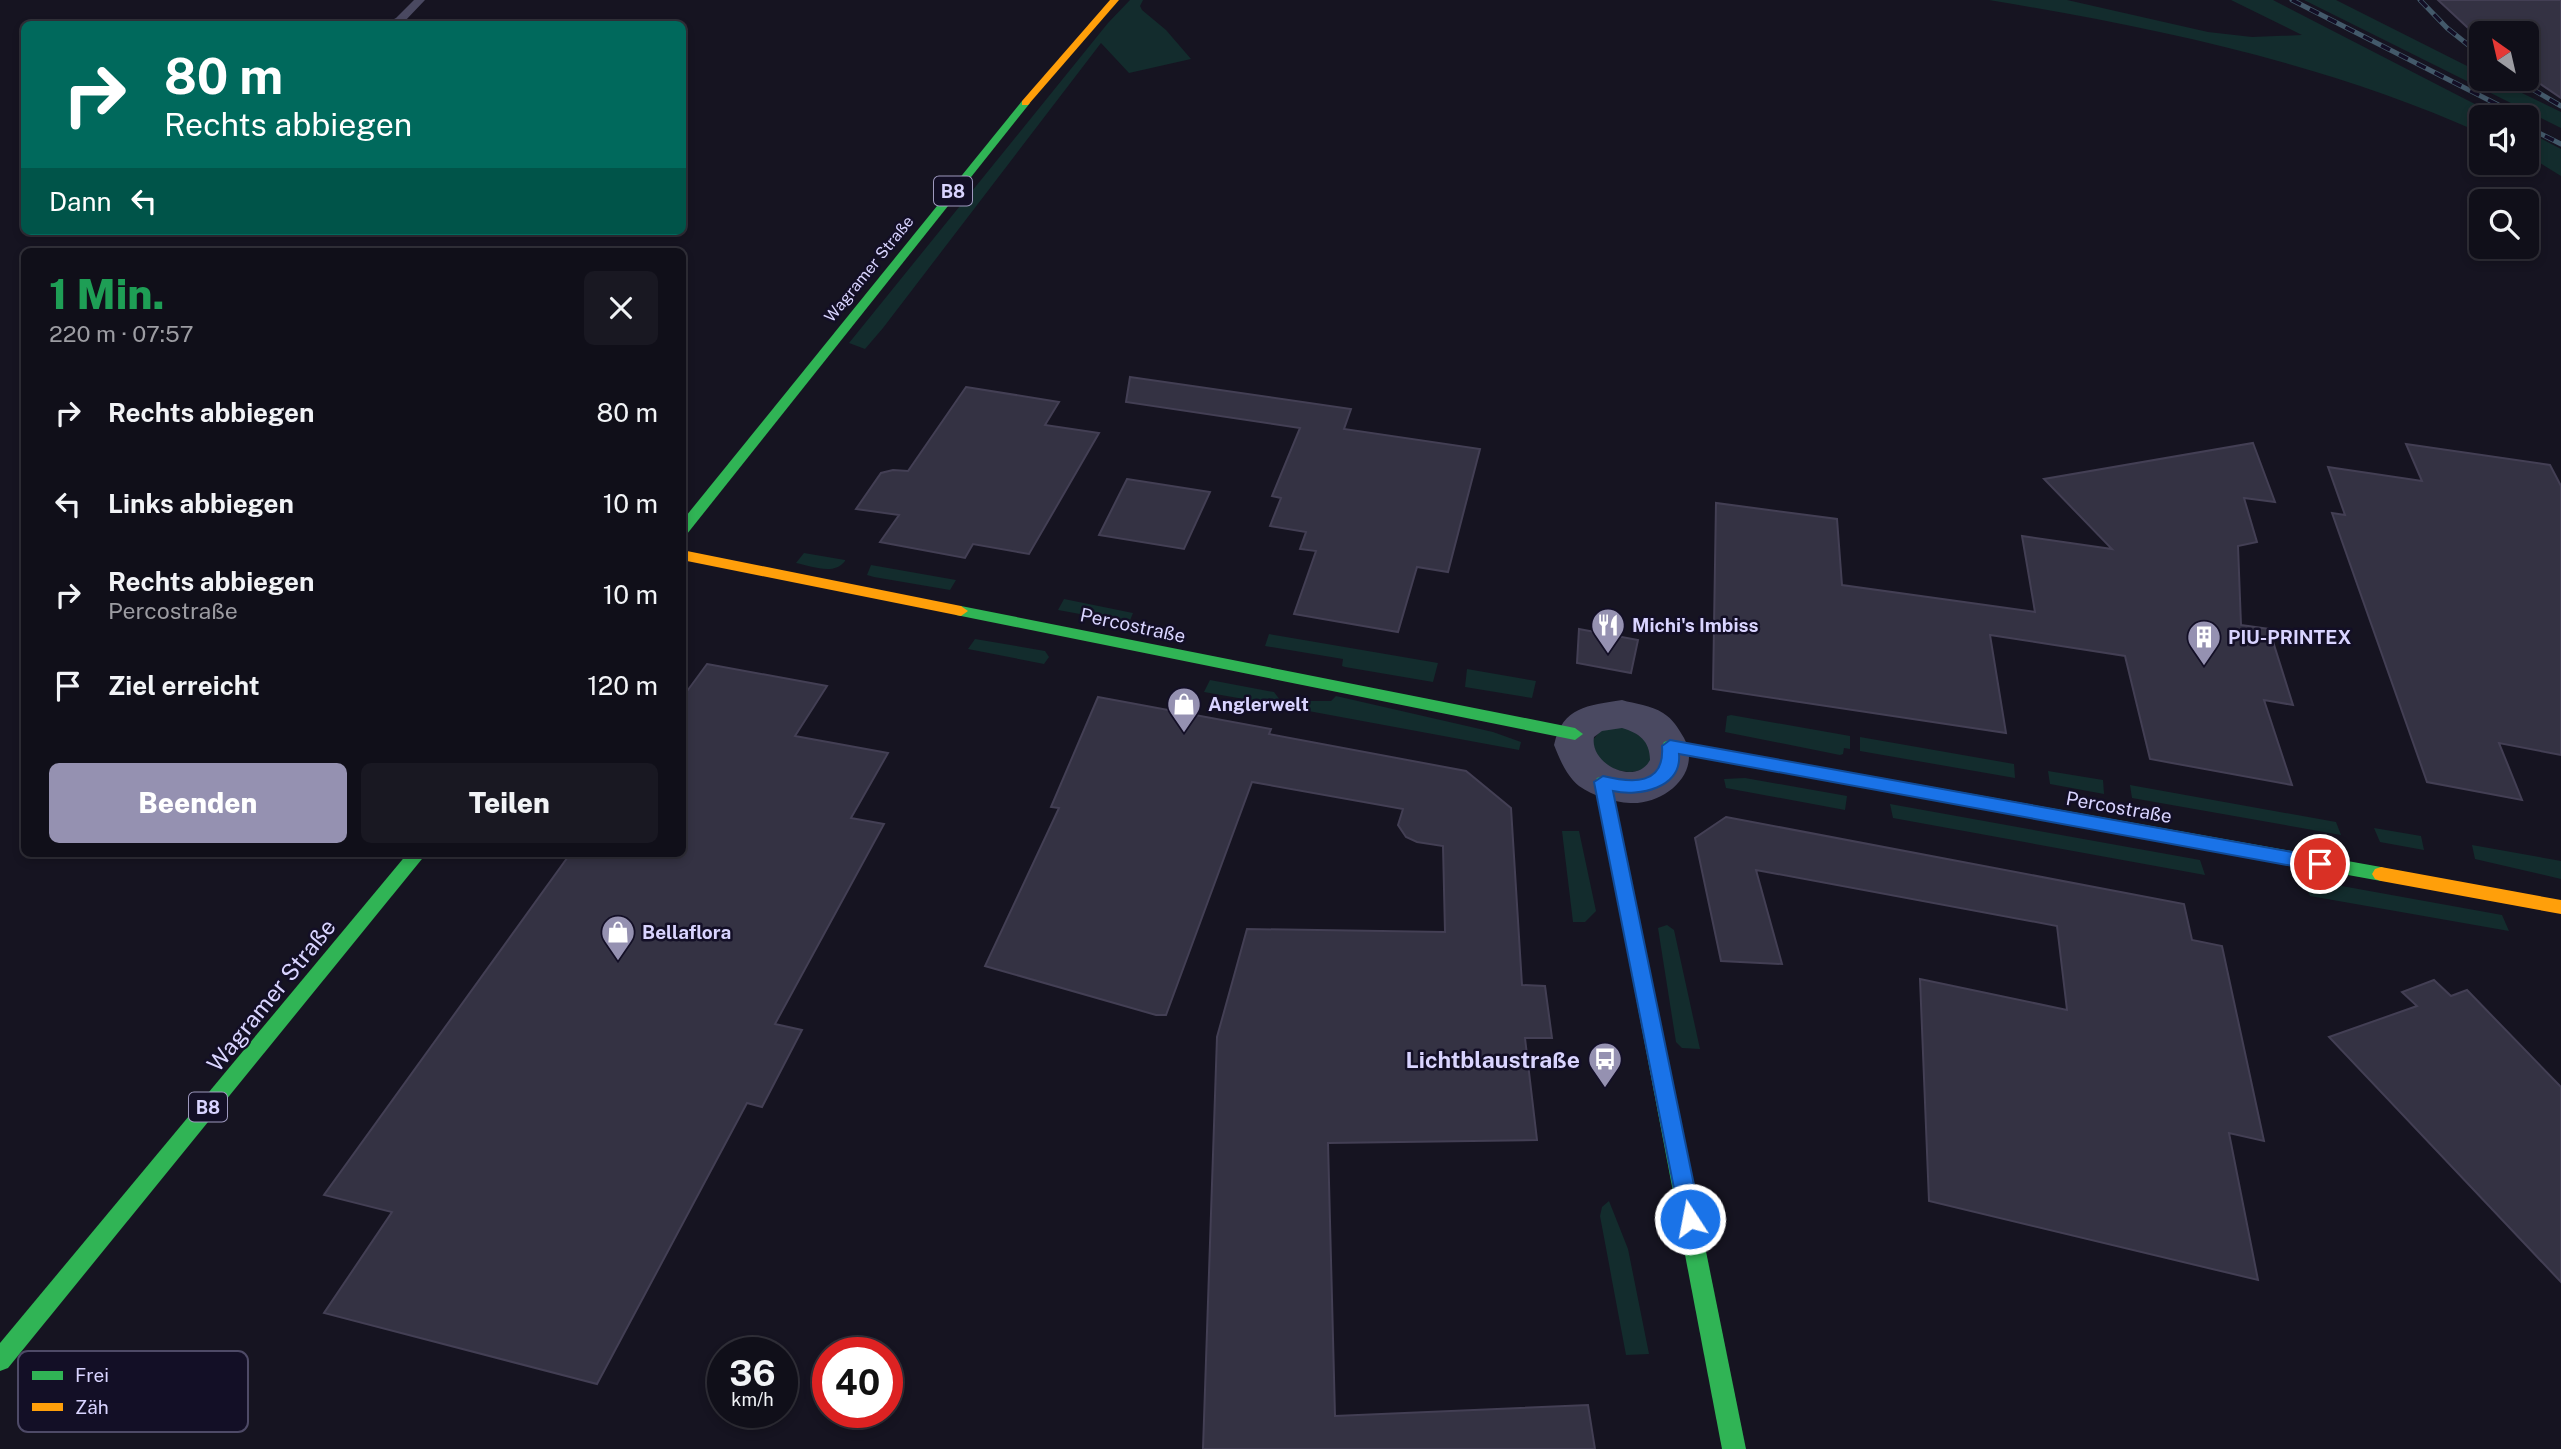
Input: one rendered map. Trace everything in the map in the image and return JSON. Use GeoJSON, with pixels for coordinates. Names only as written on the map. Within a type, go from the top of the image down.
{"type":"FeatureCollection","features":[{"type":"Feature","properties":{"kind":"street","name":"Wagramer Straße"},"geometry":{"type":"LineString","coordinates":[[686,526],[1006,125],[1115,0]]}},
{"type":"Feature","properties":{"kind":"street","name":"Percostraße"},"geometry":{"type":"LineString","coordinates":[[686,556],[1574,734]]}},
{"type":"Feature","properties":{"kind":"street"},"geometry":{"type":"LineString","coordinates":[[1622,714],[1649,723],[1670,746],[1671,761],[1666,774],[1651,784],[1625,788],[1603,782],[1580,765],[1573,747],[1574,734],[1589,720],[1602,715],[1622,714]]}},
{"type":"Feature","properties":{"kind":"street","name":"Percostraße"},"geometry":{"type":"LineString","coordinates":[[1670,746],[2561,907]]}},
{"type":"Feature","properties":{"kind":"street"},"geometry":{"type":"LineString","coordinates":[[1603,782],[1734,1449]]}},
{"type":"Feature","properties":{"kind":"street","name":"Wagramer Straße"},"geometry":{"type":"LineString","coordinates":[[0,1360],[415,857]]}},
{"type":"Feature","properties":{"kind":"lane"},"geometry":{"type":"LineString","coordinates":[[397,21],[420,0]]}},
{"type":"Feature","properties":{"kind":"green space"},"geometry":{"type":"Polygon","coordinates":[[[1130,0],[1143,0],[1140,6],[1142,10],[1166,30],[1191,59],[1129,73],[1101,43],[883,328],[865,349],[849,343],[1108,23],[1130,0]]]}},
{"type":"Feature","properties":{"kind":"green space"},"geometry":{"type":"Polygon","coordinates":[[[1989,0],[2067,0],[2208,32],[2252,37],[2302,35],[2231,0],[2273,0],[2477,105],[2469,105],[2469,128],[2422,108],[2301,68],[2240,51],[2115,23],[1989,0]]]}},
{"type":"Feature","properties":{"kind":"green space"},"geometry":{"type":"Polygon","coordinates":[[[2304,0],[2336,0],[2469,67],[2469,82],[2304,0]]]}},
{"type":"Feature","properties":{"kind":"green space"},"geometry":{"type":"Polygon","coordinates":[[[2487,91],[2518,91],[2561,112],[2561,128],[2539,117],[2539,105],[2515,105],[2487,91]]]}},
{"type":"Feature","properties":{"kind":"green space"},"geometry":{"type":"Polygon","coordinates":[[[2539,137],[2561,149],[2561,176],[2539,162],[2539,137]]]}},
{"type":"Feature","properties":{"kind":"green space"},"geometry":{"type":"Polygon","coordinates":[[[804,553],[845,561],[840,566],[829,569],[796,563],[804,553]]]}},
{"type":"Feature","properties":{"kind":"green space"},"geometry":{"type":"Polygon","coordinates":[[[871,565],[956,580],[950,590],[874,577],[867,575],[871,565]]]}},
{"type":"Feature","properties":{"kind":"green space"},"geometry":{"type":"Polygon","coordinates":[[[1064,599],[1133,613],[1129,623],[1058,610],[1064,599]]]}},
{"type":"Feature","properties":{"kind":"green space"},"geometry":{"type":"Polygon","coordinates":[[[1269,634],[1438,663],[1433,682],[1345,667],[1342,666],[1343,659],[1265,646],[1269,634]]]}},
{"type":"Feature","properties":{"kind":"green space"},"geometry":{"type":"Polygon","coordinates":[[[975,639],[1045,651],[1049,657],[1044,664],[968,649],[975,639]]]}},
{"type":"Feature","properties":{"kind":"green space"},"geometry":{"type":"Polygon","coordinates":[[[1467,669],[1536,681],[1532,698],[1465,687],[1467,669]]]}},
{"type":"Feature","properties":{"kind":"green space"},"geometry":{"type":"Polygon","coordinates":[[[1210,680],[1274,692],[1280,700],[1277,705],[1204,692],[1210,680]]]}},
{"type":"Feature","properties":{"kind":"green space"},"geometry":{"type":"Polygon","coordinates":[[[1336,696],[1493,732],[1521,742],[1519,750],[1303,710],[1308,701],[1331,701],[1336,696]]]}},
{"type":"Feature","properties":{"kind":"green space"},"geometry":{"type":"Polygon","coordinates":[[[1727,716],[1850,736],[1850,749],[1844,748],[1843,754],[1840,755],[1725,732],[1727,716]]]}},
{"type":"Feature","properties":{"kind":"green space"},"geometry":{"type":"Polygon","coordinates":[[[1625,725],[1651,745],[1651,763],[1633,772],[1601,764],[1590,743],[1603,728],[1625,725]]]}},
{"type":"Feature","properties":{"kind":"green space"},"geometry":{"type":"Polygon","coordinates":[[[1860,737],[2014,764],[2015,778],[1860,751],[1860,737]]]}},
{"type":"Feature","properties":{"kind":"green space"},"geometry":{"type":"Polygon","coordinates":[[[2048,771],[2103,780],[2104,794],[2050,784],[2048,771]]]}},
{"type":"Feature","properties":{"kind":"green space"},"geometry":{"type":"Polygon","coordinates":[[[1745,778],[1847,796],[1845,810],[1726,788],[1724,779],[1745,778]]]}},
{"type":"Feature","properties":{"kind":"green space"},"geometry":{"type":"Polygon","coordinates":[[[2130,785],[2336,822],[2341,835],[2132,798],[2130,785]]]}},
{"type":"Feature","properties":{"kind":"green space"},"geometry":{"type":"Polygon","coordinates":[[[1890,804],[2200,860],[2205,875],[1893,818],[1890,804]]]}},
{"type":"Feature","properties":{"kind":"green space"},"geometry":{"type":"Polygon","coordinates":[[[2374,828],[2421,836],[2424,850],[2380,842],[2374,828]]]}},
{"type":"Feature","properties":{"kind":"green space"},"geometry":{"type":"Polygon","coordinates":[[[1562,831],[1579,831],[1596,911],[1585,922],[1573,922],[1562,831]]]}},
{"type":"Feature","properties":{"kind":"green space"},"geometry":{"type":"Polygon","coordinates":[[[2472,845],[2561,861],[2561,879],[2475,859],[2472,845]]]}},
{"type":"Feature","properties":{"kind":"green space"},"geometry":{"type":"Polygon","coordinates":[[[2303,879],[2502,915],[2509,931],[2310,896],[2303,879]]]}},
{"type":"Feature","properties":{"kind":"green space"},"geometry":{"type":"Polygon","coordinates":[[[1667,925],[1674,930],[1700,1049],[1682,1048],[1676,1042],[1658,928],[1667,925]]]}},
{"type":"Feature","properties":{"kind":"green space"},"geometry":{"type":"Polygon","coordinates":[[[1609,1201],[1628,1249],[1649,1354],[1626,1355],[1600,1216],[1602,1207],[1609,1201]]]}},
{"type":"Feature","properties":{"kind":"building"},"geometry":{"type":"Polygon","coordinates":[[[2438,0],[2561,0],[2561,98],[2539,83],[2539,21],[2469,21],[2469,29],[2438,0]]]}},
{"type":"Feature","properties":{"kind":"building"},"geometry":{"type":"Polygon","coordinates":[[[1130,377],[1351,409],[1344,429],[1480,449],[1448,572],[1417,567],[1398,632],[1294,614],[1316,551],[1300,549],[1306,532],[1270,526],[1281,498],[1272,496],[1300,428],[1126,402],[1130,377]]]}},
{"type":"Feature","properties":{"kind":"building"},"geometry":{"type":"Polygon","coordinates":[[[966,387],[1059,402],[1045,425],[1099,433],[1029,554],[973,544],[965,558],[880,542],[899,515],[856,509],[881,473],[893,470],[908,471],[966,387]]]}},
{"type":"Feature","properties":{"kind":"building"},"geometry":{"type":"Polygon","coordinates":[[[2253,443],[2275,502],[2244,498],[2257,542],[2238,546],[2241,625],[2269,629],[2293,705],[2264,700],[2292,785],[2150,759],[2125,656],[1990,635],[2006,733],[1713,689],[1716,503],[1837,519],[1842,585],[2035,612],[2022,536],[2112,549],[2044,479],[2253,443]]]}},
{"type":"Feature","properties":{"kind":"building"},"geometry":{"type":"Polygon","coordinates":[[[2406,444],[2550,465],[2561,486],[2561,755],[2499,743],[2522,800],[2427,782],[2332,513],[2345,515],[2328,467],[2422,481],[2406,444]]]}},
{"type":"Feature","properties":{"kind":"building"},"geometry":{"type":"Polygon","coordinates":[[[1127,479],[1210,492],[1184,549],[1099,535],[1127,479]]]}},
{"type":"Feature","properties":{"kind":"building"},"geometry":{"type":"Polygon","coordinates":[[[1579,629],[1638,640],[1631,673],[1577,663],[1579,629]]]}},
{"type":"Feature","properties":{"kind":"building"},"geometry":{"type":"Polygon","coordinates":[[[707,664],[827,686],[795,736],[888,753],[851,818],[884,824],[775,1024],[802,1030],[762,1107],[747,1103],[597,1384],[324,1313],[392,1212],[324,1195],[568,857],[686,857],[686,693],[707,664]]]}},
{"type":"Feature","properties":{"kind":"building"},"geometry":{"type":"Polygon","coordinates":[[[1098,697],[1271,729],[1269,734],[1466,771],[1511,808],[1522,985],[1545,986],[1552,1038],[1525,1038],[1537,1140],[1328,1143],[1335,1416],[1588,1405],[1595,1449],[1203,1449],[1217,1037],[1247,929],[1445,932],[1443,846],[1417,842],[1406,837],[1398,825],[1403,809],[1252,782],[1166,1015],[1156,1015],[985,966],[1059,808],[1051,807],[1098,697]]]}},
{"type":"Feature","properties":{"kind":"building"},"geometry":{"type":"Polygon","coordinates":[[[1726,817],[2184,904],[2192,940],[2222,946],[2264,1141],[2229,1133],[2258,1280],[1929,1201],[1920,979],[2067,1010],[2057,926],[1756,870],[1782,964],[1721,961],[1695,838],[1726,817]]]}},
{"type":"Feature","properties":{"kind":"building"},"geometry":{"type":"Polygon","coordinates":[[[2434,980],[2451,996],[2467,990],[2561,1087],[2561,1282],[2329,1037],[2417,1006],[2402,992],[2434,980]]]}},
{"type":"Feature","properties":{"kind":"railway"},"geometry":{"type":"LineString","coordinates":[[2292,0],[2498,105]]}},
{"type":"Feature","properties":{"kind":"railway"},"geometry":{"type":"LineString","coordinates":[[2420,0],[2447,28],[2469,46]]}},
{"type":"Feature","properties":{"kind":"railway"},"geometry":{"type":"LineString","coordinates":[[2535,91],[2561,106]]}},
{"type":"Feature","properties":{"kind":"railway"},"geometry":{"type":"LineString","coordinates":[[2539,133],[2561,144]]}},
{"type":"Feature","properties":{"kind":"traffic: fast"},"geometry":{"type":"LineString","coordinates":[[686,526],[1025,103]]}},
{"type":"Feature","properties":{"kind":"traffic: fast"},"geometry":{"type":"LineString","coordinates":[[961,611],[1575,734]]}},
{"type":"Feature","properties":{"kind":"traffic: fast"},"geometry":{"type":"LineString","coordinates":[[1670,746],[2381,874]]}},
{"type":"Feature","properties":{"kind":"traffic: fast"},"geometry":{"type":"LineString","coordinates":[[1603,782],[1734,1449]]}},
{"type":"Feature","properties":{"kind":"traffic: fast"},"geometry":{"type":"LineString","coordinates":[[0,1360],[415,857]]}},
{"type":"Feature","properties":{"kind":"traffic: slow"},"geometry":{"type":"LineString","coordinates":[[1025,103],[1115,0]]}},
{"type":"Feature","properties":{"kind":"traffic: slow"},"geometry":{"type":"LineString","coordinates":[[686,556],[961,611]]}},
{"type":"Feature","properties":{"kind":"traffic: slow"},"geometry":{"type":"LineString","coordinates":[[2381,874],[2561,907]]}},
{"type":"Feature","properties":{"kind":"place","name":"Michi's Imbiss"},"geometry":{"type":"Point","coordinates":[1608,655]}},
{"type":"Feature","properties":{"kind":"place","name":"PIU-PRINTEX"},"geometry":{"type":"Point","coordinates":[2204,667]}},
{"type":"Feature","properties":{"kind":"place","name":"Anglerwelt"},"geometry":{"type":"Point","coordinates":[1184,734]}},
{"type":"Feature","properties":{"kind":"place","name":"Bellaflora"},"geometry":{"type":"Point","coordinates":[618,962]}},
{"type":"Feature","properties":{"kind":"place","name":"Lichtblaustraße"},"geometry":{"type":"Point","coordinates":[1605,1089]}},
{"type":"Feature","properties":{"kind":"route"},"geometry":{"type":"LineString","coordinates":[[1690,1219],[1603,782],[1625,788],[1651,784],[1666,774],[1671,761],[1670,746],[2320,864]]}}]}
